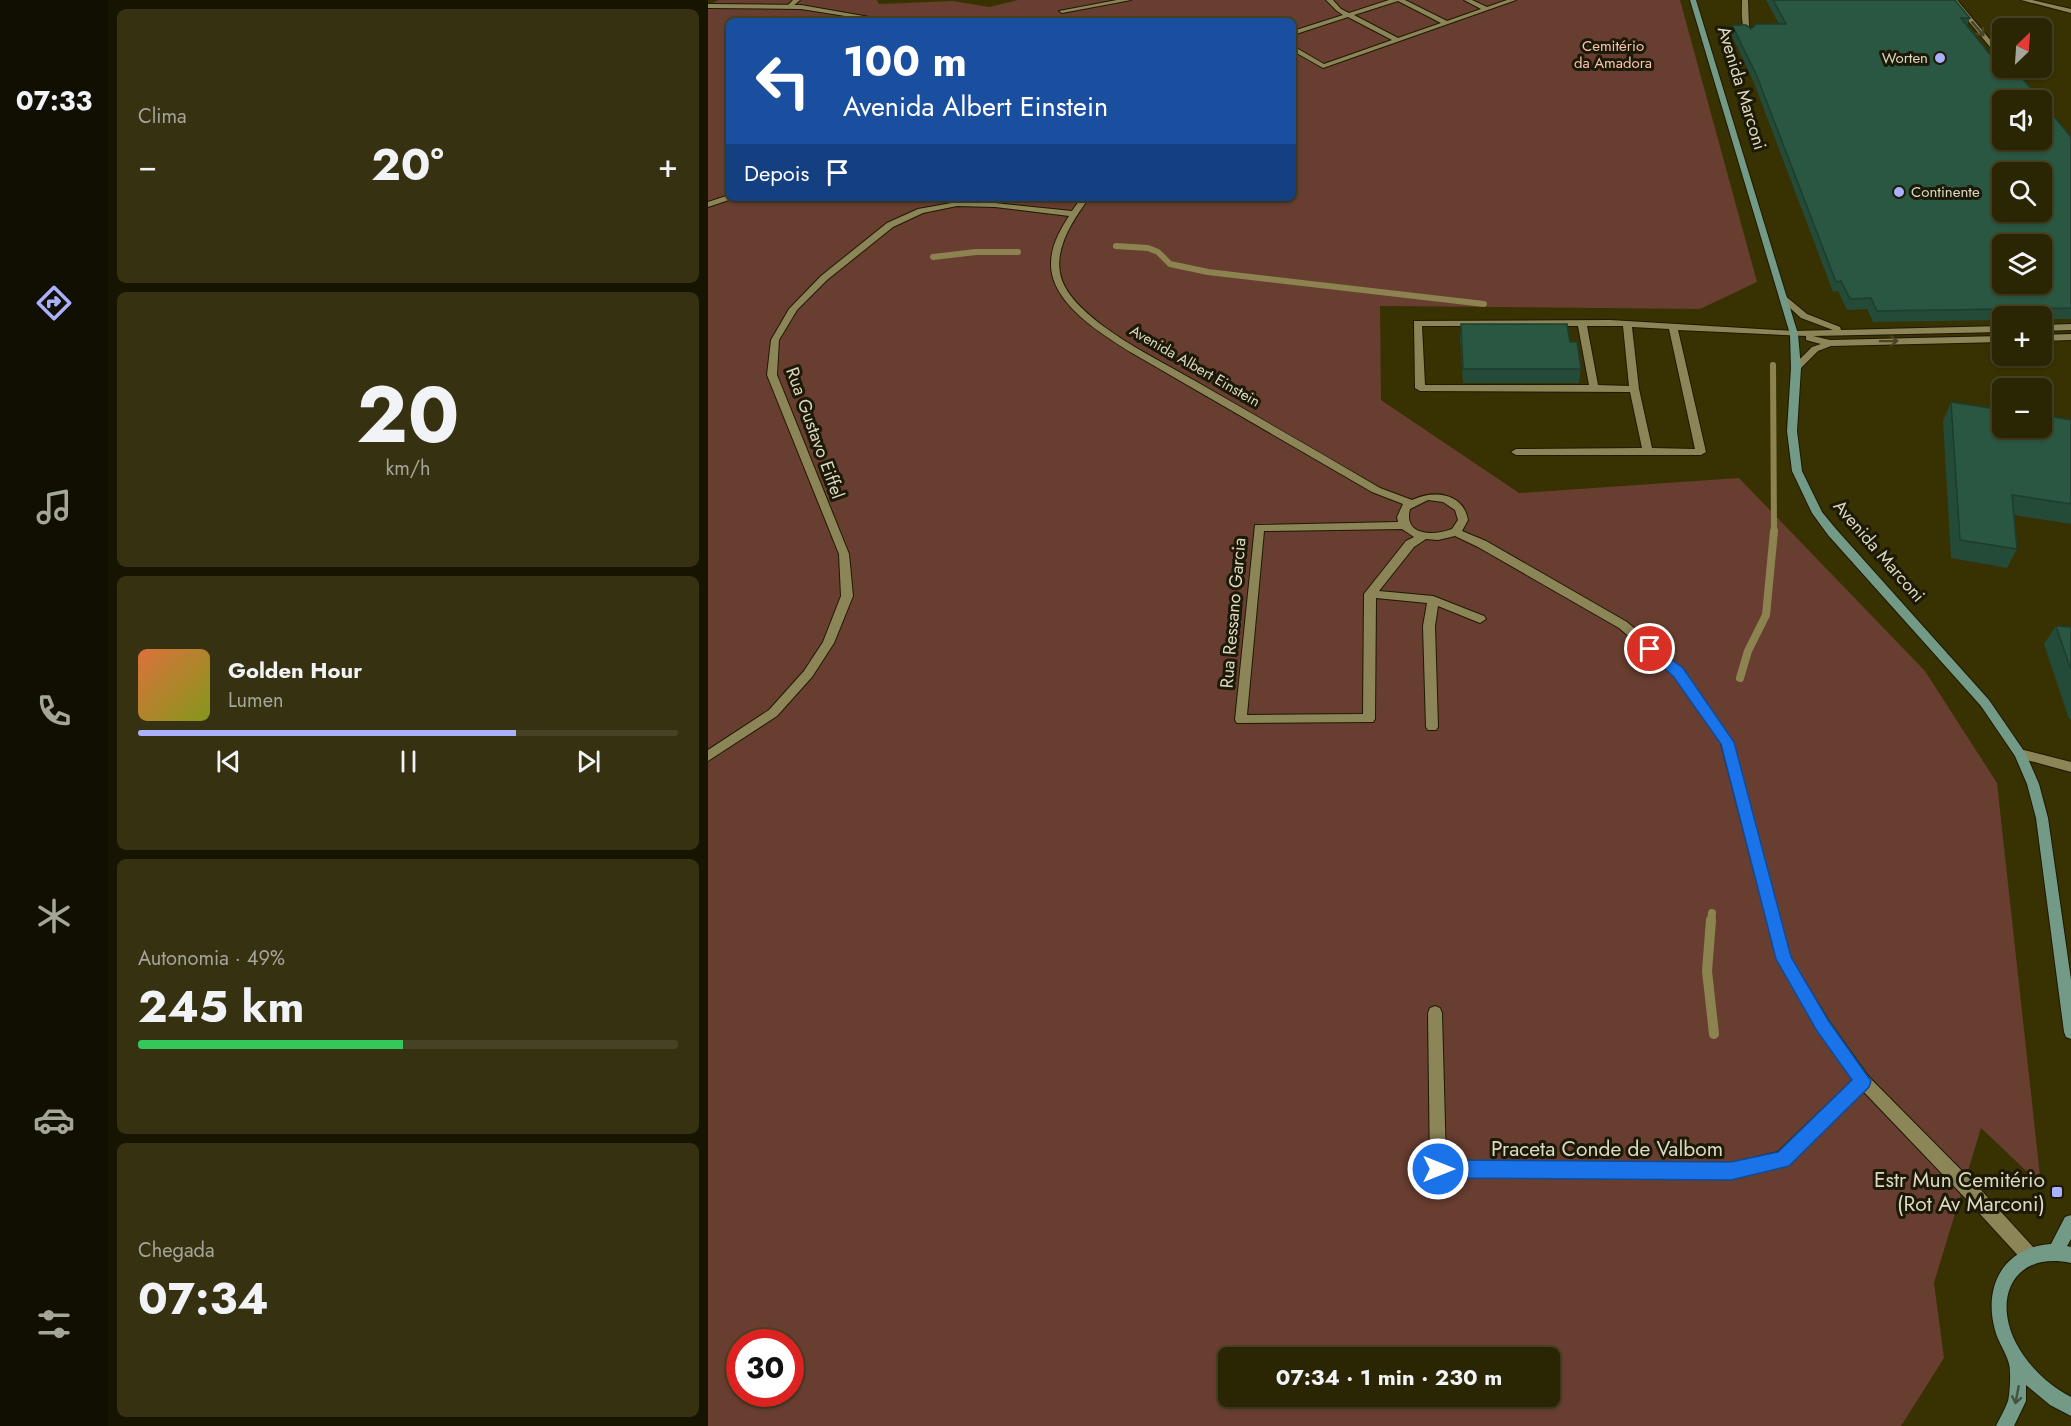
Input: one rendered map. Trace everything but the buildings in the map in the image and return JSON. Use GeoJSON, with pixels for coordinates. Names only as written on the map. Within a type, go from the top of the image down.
{"type":"FeatureCollection","features":[{"type":"Feature","properties":{"kind":"street"},"geometry":{"type":"LineString","coordinates":[[790,6],[796,0]]}},
{"type":"Feature","properties":{"kind":"street"},"geometry":{"type":"LineString","coordinates":[[1062,11],[1128,0]]}},
{"type":"Feature","properties":{"kind":"street"},"geometry":{"type":"LineString","coordinates":[[1329,0],[1348,15],[1397,40]]}},
{"type":"Feature","properties":{"kind":"street"},"geometry":{"type":"LineString","coordinates":[[1296,32],[1395,0]]}},
{"type":"Feature","properties":{"kind":"street"},"geometry":{"type":"LineString","coordinates":[[1400,0],[1446,23]]}},
{"type":"Feature","properties":{"kind":"street"},"geometry":{"type":"LineString","coordinates":[[1467,0],[1486,9]]}},
{"type":"Feature","properties":{"kind":"street"},"geometry":{"type":"LineString","coordinates":[[1296,50],[1323,66],[1513,0]]}},
{"type":"Feature","properties":{"kind":"street","name":"Avenida Marconi"},"geometry":{"type":"LineString","coordinates":[[1694,0],[1794,334],[1796,368],[1793,451],[1797,471],[1817,513],[1985,703],[2020,754],[2033,784],[2042,818],[2071,1032]]}},
{"type":"Feature","properties":{"kind":"street"},"geometry":{"type":"LineString","coordinates":[[1744,0],[1746,26],[1749,34]]}},
{"type":"Feature","properties":{"kind":"street"},"geometry":{"type":"LineString","coordinates":[[2024,0],[2071,11]]}},
{"type":"Feature","properties":{"kind":"street"},"geometry":{"type":"LineString","coordinates":[[1956,4],[1992,46]]}},
{"type":"Feature","properties":{"kind":"street"},"geometry":{"type":"LineString","coordinates":[[708,6],[790,6],[868,18]]}},
{"type":"Feature","properties":{"kind":"street"},"geometry":{"type":"LineString","coordinates":[[708,205],[726,198]]}},
{"type":"Feature","properties":{"kind":"street","name":"Avenida Albert Einstein"},"geometry":{"type":"LineString","coordinates":[[1083,201],[1074,214],[1056,253],[1056,273],[1072,303],[1084,315],[1128,346],[1366,484],[1410,503]]}},
{"type":"Feature","properties":{"kind":"street","name":"Rua Gustavo Eiffel"},"geometry":{"type":"LineString","coordinates":[[708,756],[773,713],[808,674],[828,643],[847,596],[844,554],[772,375],[775,340],[793,309],[824,278],[890,225],[921,211],[957,204],[995,205],[1074,214]]}},
{"type":"Feature","properties":{"kind":"street"},"geometry":{"type":"LineString","coordinates":[[1783,297],[1808,318],[1850,332]]}},
{"type":"Feature","properties":{"kind":"street"},"geometry":{"type":"LineString","coordinates":[[1634,389],[1420,388],[1417,323],[1627,324],[1794,334],[1992,329]]}},
{"type":"Feature","properties":{"kind":"street"},"geometry":{"type":"LineString","coordinates":[[1582,323],[1594,388]]}},
{"type":"Feature","properties":{"kind":"street"},"geometry":{"type":"LineString","coordinates":[[1627,324],[1634,389],[1648,451]]}},
{"type":"Feature","properties":{"kind":"street"},"geometry":{"type":"LineString","coordinates":[[1516,452],[1701,452],[1673,327]]}},
{"type":"Feature","properties":{"kind":"street"},"geometry":{"type":"LineString","coordinates":[[2052,328],[2071,327]]}},
{"type":"Feature","properties":{"kind":"street"},"geometry":{"type":"LineString","coordinates":[[1794,334],[1830,342],[1992,339]]}},
{"type":"Feature","properties":{"kind":"street"},"geometry":{"type":"LineString","coordinates":[[2052,338],[2071,337]]}},
{"type":"Feature","properties":{"kind":"street"},"geometry":{"type":"LineString","coordinates":[[1796,368],[1815,349],[1830,342]]}},
{"type":"Feature","properties":{"kind":"street"},"geometry":{"type":"LineString","coordinates":[[1427,497],[1454,502],[1463,513],[1463,520],[1456,532],[1440,538],[1422,537],[1405,525],[1402,513],[1410,503],[1427,497]]}},
{"type":"Feature","properties":{"kind":"street","name":"Rua Ressano Garcia"},"geometry":{"type":"LineString","coordinates":[[1370,594],[1369,718],[1241,720],[1259,528],[1405,525]]}},
{"type":"Feature","properties":{"kind":"street"},"geometry":{"type":"LineString","coordinates":[[1456,532],[1482,544],[1623,625],[1678,672],[1727,742],[1784,959],[1823,1025],[1863,1081],[2029,1255]]}},
{"type":"Feature","properties":{"kind":"street"},"geometry":{"type":"LineString","coordinates":[[1370,594],[1410,544],[1422,537]]}},
{"type":"Feature","properties":{"kind":"street"},"geometry":{"type":"LineString","coordinates":[[1370,594],[1433,600],[1480,619]]}},
{"type":"Feature","properties":{"kind":"street"},"geometry":{"type":"LineString","coordinates":[[1432,727],[1429,626],[1433,600]]}},
{"type":"Feature","properties":{"kind":"street"},"geometry":{"type":"LineString","coordinates":[[2020,754],[2071,766]]}},
{"type":"Feature","properties":{"kind":"street","name":"Praceta Conde de Valbom"},"geometry":{"type":"LineString","coordinates":[[1435,1013],[1438,1169],[1731,1171],[1782,1160],[1863,1081]]}},
{"type":"Feature","properties":{"kind":"street"},"geometry":{"type":"LineString","coordinates":[[2071,1223],[2063,1253],[2029,1255],[2012,1267],[2002,1285],[2000,1301],[2004,1335],[2018,1362],[2035,1383],[2056,1400],[2071,1407]]}},
{"type":"Feature","properties":{"kind":"street"},"geometry":{"type":"LineString","coordinates":[[2005,1426],[2017,1401],[2018,1362]]}},
{"type":"Feature","properties":{"kind":"green space","name":"Cemitério da Amadora"},"geometry":{"type":"Polygon","coordinates":[[[718,0],[877,0],[879,4],[953,1],[989,7],[1018,0],[1680,0],[1757,282],[1700,309],[1380,306],[1381,400],[1519,493],[1739,478],[1925,671],[1997,783],[2041,1185],[1981,1128],[1934,1283],[1944,1358],[1901,1426],[708,1426],[708,6],[718,0]]]}},
{"type":"Feature","properties":{"kind":"waterway"},"geometry":{"type":"LineString","coordinates":[[1116,246],[1148,248],[1158,252],[1170,264],[1208,272],[1484,304]]}},
{"type":"Feature","properties":{"kind":"waterway"},"geometry":{"type":"LineString","coordinates":[[933,257],[976,252],[1018,252]]}},
{"type":"Feature","properties":{"kind":"waterway"},"geometry":{"type":"LineString","coordinates":[[1773,365],[1774,531]]}},
{"type":"Feature","properties":{"kind":"waterway"},"geometry":{"type":"LineString","coordinates":[[1740,678],[1748,651],[1766,615],[1774,531]]}},
{"type":"Feature","properties":{"kind":"waterway"},"geometry":{"type":"LineString","coordinates":[[1711,922],[1712,913]]}},
{"type":"Feature","properties":{"kind":"waterway"},"geometry":{"type":"LineString","coordinates":[[1711,920],[1707,971],[1714,1034]]}},
{"type":"Feature","properties":{"kind":"place","name":"Worten"},"geometry":{"type":"Point","coordinates":[1940,58]}},
{"type":"Feature","properties":{"kind":"place","name":"Continente"},"geometry":{"type":"Point","coordinates":[1899,192]}},
{"type":"Feature","properties":{"kind":"place","name":"Estr Mun Cemitério (Rot Av Marconi)"},"geometry":{"type":"Point","coordinates":[2057,1192]}},
{"type":"Feature","properties":{"kind":"route"},"geometry":{"type":"LineString","coordinates":[[1438,1169],[1731,1171],[1782,1160],[1863,1081],[1823,1025],[1784,959],[1727,742],[1678,672],[1650,649]]}}]}
